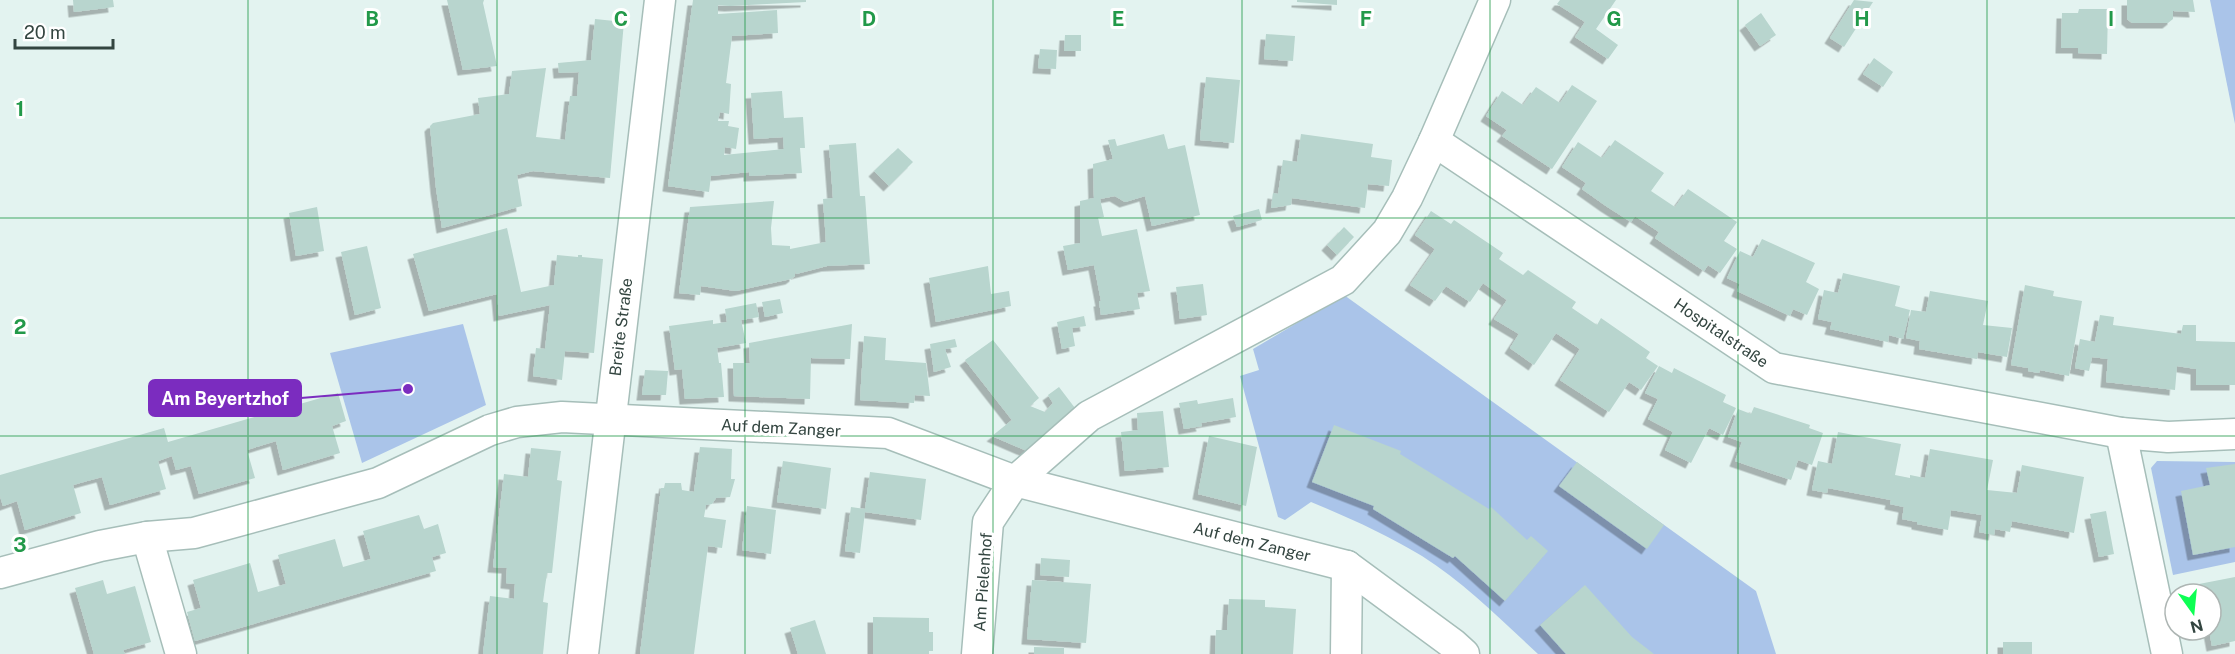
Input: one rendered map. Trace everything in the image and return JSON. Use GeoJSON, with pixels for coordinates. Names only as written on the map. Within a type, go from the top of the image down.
{"type":"FeatureCollection","features":[{"type":"Feature","properties":{"kind":"street","name":"Breite Straße"},"geometry":{"type":"LineString","coordinates":[[583,654],[660,0]]}},
{"type":"Feature","properties":{"kind":"street"},"geometry":{"type":"LineString","coordinates":[[1015,481],[1089,416],[1343,279],[1387,232],[1407,198],[1495,0]]}},
{"type":"Feature","properties":{"kind":"street","name":"Hospitalstraße"},"geometry":{"type":"LineString","coordinates":[[1434,141],[1774,368],[2121,434],[2168,437],[2235,434]]}},
{"type":"Feature","properties":{"kind":"street","name":"Auf dem Zanger"},"geometry":{"type":"LineString","coordinates":[[0,573],[100,546],[147,537],[194,533],[378,483],[490,429],[517,422],[562,417],[888,433],[1015,481],[1347,566],[1454,644],[1464,654]]}},
{"type":"Feature","properties":{"kind":"street"},"geometry":{"type":"LineString","coordinates":[[2121,434],[2167,654]]}},
{"type":"Feature","properties":{"kind":"street","name":"Am Pielenhof"},"geometry":{"type":"LineString","coordinates":[[978,654],[988,522],[1015,481]]}},
{"type":"Feature","properties":{"kind":"street"},"geometry":{"type":"LineString","coordinates":[[147,537],[181,654]]}},
{"type":"Feature","properties":{"kind":"street"},"geometry":{"type":"LineString","coordinates":[[1346,654],[1347,566]]}},
{"type":"Feature","properties":{"kind":"shaded area"},"geometry":{"type":"Polygon","coordinates":[[[2210,0],[2235,0],[2235,124],[2210,0]]]}},
{"type":"Feature","properties":{"kind":"shaded area"},"geometry":{"type":"Polygon","coordinates":[[[1344,295],[1756,591],[1776,654],[1538,654],[1453,578],[1422,556],[1395,541],[1311,502],[1285,520],[1278,517],[1240,376],[1259,370],[1253,349],[1344,295]]]}},
{"type":"Feature","properties":{"kind":"shaded area"},"geometry":{"type":"Polygon","coordinates":[[[463,324],[486,405],[362,463],[330,353],[463,324]]]}},
{"type":"Feature","properties":{"kind":"shaded area"},"geometry":{"type":"Polygon","coordinates":[[[2157,461],[2235,462],[2235,562],[2173,575],[2151,468],[2157,461]]]}},
{"type":"Feature","properties":{"kind":"building"},"geometry":{"type":"Polygon","coordinates":[[[73,0],[113,0],[114,7],[74,12],[73,0]]]}},
{"type":"Feature","properties":{"kind":"building"},"geometry":{"type":"Polygon","coordinates":[[[447,0],[484,0],[497,66],[463,70],[447,0]]]}},
{"type":"Feature","properties":{"kind":"building"},"geometry":{"type":"Polygon","coordinates":[[[693,0],[806,0],[806,2],[718,5],[718,14],[777,10],[778,33],[732,36],[726,83],[731,84],[729,114],[720,112],[718,121],[729,121],[728,126],[739,128],[736,149],[725,147],[724,155],[784,149],[783,137],[754,139],[751,93],[782,91],[784,118],[803,117],[805,148],[800,148],[802,173],[749,176],[749,172],[711,176],[709,192],[668,186],[693,0]]]}},
{"type":"Feature","properties":{"kind":"building"},"geometry":{"type":"Polygon","coordinates":[[[1297,0],[1337,0],[1337,5],[1297,2],[1297,0]]]}},
{"type":"Feature","properties":{"kind":"building"},"geometry":{"type":"Polygon","coordinates":[[[1560,0],[1616,0],[1596,29],[1618,45],[1608,59],[1575,37],[1585,22],[1557,4],[1560,0]]]}},
{"type":"Feature","properties":{"kind":"building"},"geometry":{"type":"Polygon","coordinates":[[[1854,0],[1873,2],[1844,47],[1830,38],[1854,0]]]}},
{"type":"Feature","properties":{"kind":"building"},"geometry":{"type":"Polygon","coordinates":[[[2127,0],[2193,0],[2195,12],[2173,11],[2173,19],[2168,23],[2132,23],[2127,19],[2127,0]]]}},
{"type":"Feature","properties":{"kind":"building"},"geometry":{"type":"Polygon","coordinates":[[[2079,9],[2108,9],[2107,54],[2078,53],[2078,48],[2061,48],[2062,13],[2078,13],[2079,9]]]}},
{"type":"Feature","properties":{"kind":"building"},"geometry":{"type":"Polygon","coordinates":[[[1761,13],[1776,35],[1760,46],[1745,25],[1761,13]]]}},
{"type":"Feature","properties":{"kind":"building"},"geometry":{"type":"Polygon","coordinates":[[[595,19],[624,22],[610,178],[533,171],[517,175],[522,206],[442,228],[430,126],[433,123],[480,114],[478,98],[509,94],[512,71],[546,68],[536,137],[565,140],[570,96],[577,96],[579,72],[559,73],[558,63],[591,60],[595,19]]]}},
{"type":"Feature","properties":{"kind":"building"},"geometry":{"type":"Polygon","coordinates":[[[1266,34],[1295,36],[1293,61],[1264,59],[1266,34]]]}},
{"type":"Feature","properties":{"kind":"building"},"geometry":{"type":"Polygon","coordinates":[[[1065,35],[1081,35],[1081,51],[1064,51],[1065,35]]]}},
{"type":"Feature","properties":{"kind":"building"},"geometry":{"type":"Polygon","coordinates":[[[1040,49],[1057,50],[1056,69],[1038,68],[1040,49]]]}},
{"type":"Feature","properties":{"kind":"building"},"geometry":{"type":"Polygon","coordinates":[[[1874,58],[1893,72],[1883,87],[1863,74],[1874,58]]]}},
{"type":"Feature","properties":{"kind":"building"},"geometry":{"type":"Polygon","coordinates":[[[1206,77],[1240,80],[1234,143],[1200,140],[1206,77]]]}},
{"type":"Feature","properties":{"kind":"building"},"geometry":{"type":"Polygon","coordinates":[[[1572,85],[1597,101],[1552,169],[1502,136],[1507,130],[1486,116],[1502,91],[1523,105],[1536,87],[1560,103],[1572,85]]]}},
{"type":"Feature","properties":{"kind":"building"},"geometry":{"type":"Polygon","coordinates":[[[1164,134],[1168,149],[1185,145],[1200,215],[1152,226],[1145,196],[1125,202],[1115,196],[1100,199],[1104,217],[1098,218],[1102,236],[1137,229],[1150,291],[1137,293],[1140,309],[1101,315],[1099,301],[1101,301],[1094,265],[1068,270],[1063,246],[1080,243],[1080,201],[1094,198],[1093,164],[1113,159],[1108,140],[1115,139],[1117,146],[1164,134]]]}},
{"type":"Feature","properties":{"kind":"building"},"geometry":{"type":"Polygon","coordinates":[[[1301,134],[1373,144],[1371,157],[1392,160],[1389,186],[1368,184],[1365,208],[1292,198],[1291,205],[1271,208],[1273,193],[1278,194],[1283,160],[1297,162],[1301,134]]]}},
{"type":"Feature","properties":{"kind":"building"},"geometry":{"type":"Polygon","coordinates":[[[1615,140],[1664,173],[1651,191],[1675,207],[1688,189],[1737,222],[1724,241],[1737,249],[1720,273],[1708,265],[1704,271],[1655,238],[1659,232],[1635,216],[1631,222],[1606,206],[1582,189],[1586,183],[1562,167],[1578,142],[1602,158],[1615,140]]]}},
{"type":"Feature","properties":{"kind":"building"},"geometry":{"type":"Polygon","coordinates":[[[856,143],[860,196],[865,196],[870,264],[827,266],[796,274],[795,270],[795,276],[791,279],[736,291],[701,286],[700,295],[679,293],[690,207],[774,201],[772,245],[790,246],[790,249],[826,242],[823,199],[833,198],[829,145],[856,143]]]}},
{"type":"Feature","properties":{"kind":"building"},"geometry":{"type":"Polygon","coordinates":[[[898,148],[913,162],[889,186],[874,171],[898,148]]]}},
{"type":"Feature","properties":{"kind":"building"},"geometry":{"type":"Polygon","coordinates":[[[317,207],[324,251],[296,256],[289,213],[317,207]]]}},
{"type":"Feature","properties":{"kind":"building"},"geometry":{"type":"Polygon","coordinates":[[[1259,209],[1262,220],[1237,227],[1233,216],[1259,209]]]}},
{"type":"Feature","properties":{"kind":"building"},"geometry":{"type":"Polygon","coordinates":[[[1431,211],[1451,224],[1454,220],[1503,253],[1499,259],[1523,275],[1528,270],[1576,302],[1572,308],[1597,325],[1601,318],[1650,352],[1646,358],[1658,366],[1641,390],[1629,382],[1609,412],[1560,380],[1580,349],[1556,333],[1534,365],[1510,348],[1519,334],[1494,319],[1507,300],[1483,283],[1470,302],[1446,286],[1435,301],[1410,285],[1435,249],[1415,235],[1431,211]]]}},
{"type":"Feature","properties":{"kind":"building"},"geometry":{"type":"Polygon","coordinates":[[[1344,227],[1354,237],[1337,255],[1327,245],[1344,227]]]}},
{"type":"Feature","properties":{"kind":"building"},"geometry":{"type":"Polygon","coordinates":[[[507,228],[521,292],[554,285],[557,255],[578,257],[582,255],[582,257],[603,259],[594,353],[565,351],[562,380],[533,376],[536,348],[545,349],[550,305],[499,316],[497,294],[429,311],[413,254],[507,228]]]}},
{"type":"Feature","properties":{"kind":"building"},"geometry":{"type":"Polygon","coordinates":[[[1762,239],[1815,263],[1806,282],[1819,289],[1807,315],[1793,309],[1790,316],[1737,291],[1740,284],[1727,278],[1740,251],[1753,257],[1762,239]]]}},
{"type":"Feature","properties":{"kind":"building"},"geometry":{"type":"Polygon","coordinates":[[[367,246],[381,308],[355,315],[341,252],[367,246]]]}},
{"type":"Feature","properties":{"kind":"building"},"geometry":{"type":"Polygon","coordinates":[[[988,266],[991,294],[1009,291],[1011,306],[936,322],[929,278],[988,266]]]}},
{"type":"Feature","properties":{"kind":"building"},"geometry":{"type":"Polygon","coordinates":[[[1843,273],[1900,286],[1895,306],[1910,310],[1903,339],[1889,335],[1888,342],[1830,329],[1832,322],[1818,319],[1824,290],[1838,293],[1843,273]]]}},
{"type":"Feature","properties":{"kind":"building"},"geometry":{"type":"Polygon","coordinates":[[[1203,284],[1207,315],[1180,319],[1176,287],[1203,284]]]}},
{"type":"Feature","properties":{"kind":"building"},"geometry":{"type":"Polygon","coordinates":[[[2025,285],[2054,291],[2053,296],[2082,301],[2069,376],[2040,370],[2039,373],[2028,371],[2028,368],[2011,365],[2025,285]]]}},
{"type":"Feature","properties":{"kind":"building"},"geometry":{"type":"Polygon","coordinates":[[[1930,291],[1988,301],[1983,325],[2012,328],[2007,357],[1978,352],[1977,359],[1919,349],[1920,341],[1906,338],[1911,310],[1926,312],[1930,291]]]}},
{"type":"Feature","properties":{"kind":"building"},"geometry":{"type":"Polygon","coordinates":[[[780,299],[783,313],[765,317],[762,302],[780,299]]]}},
{"type":"Feature","properties":{"kind":"building"},"geometry":{"type":"Polygon","coordinates":[[[756,303],[759,317],[741,320],[746,343],[717,348],[719,363],[721,363],[724,397],[685,399],[682,369],[675,370],[669,326],[713,320],[713,324],[727,322],[725,309],[756,303]]]}},
{"type":"Feature","properties":{"kind":"building"},"geometry":{"type":"Polygon","coordinates":[[[2100,315],[2114,317],[2113,325],[2181,334],[2183,325],[2196,325],[2196,341],[2235,342],[2235,385],[2196,385],[2196,369],[2177,366],[2175,390],[2106,382],[2108,359],[2092,357],[2089,371],[2075,368],[2080,339],[2095,342],[2100,315]]]}},
{"type":"Feature","properties":{"kind":"building"},"geometry":{"type":"Polygon","coordinates":[[[1084,316],[1086,326],[1072,328],[1075,346],[1062,349],[1057,322],[1084,316]]]}},
{"type":"Feature","properties":{"kind":"building"},"geometry":{"type":"Polygon","coordinates":[[[852,324],[850,359],[811,358],[810,399],[734,396],[733,363],[750,363],[749,343],[852,324]]]}},
{"type":"Feature","properties":{"kind":"building"},"geometry":{"type":"Polygon","coordinates":[[[864,336],[886,338],[885,360],[926,363],[930,396],[915,395],[914,403],[860,400],[864,336]]]}},
{"type":"Feature","properties":{"kind":"building"},"geometry":{"type":"Polygon","coordinates":[[[955,339],[957,347],[945,349],[951,367],[934,372],[930,344],[955,339]]]}},
{"type":"Feature","properties":{"kind":"building"},"geometry":{"type":"Polygon","coordinates":[[[993,340],[1039,398],[1030,406],[1045,412],[1053,403],[1048,395],[1059,387],[1078,412],[1027,451],[992,436],[1012,420],[965,360],[993,340]]]}},
{"type":"Feature","properties":{"kind":"building"},"geometry":{"type":"Polygon","coordinates":[[[1659,366],[1672,373],[1674,368],[1726,395],[1723,402],[1736,408],[1723,435],[1709,428],[1691,463],[1665,450],[1673,432],[1648,419],[1658,399],[1645,393],[1659,366]]]}},
{"type":"Feature","properties":{"kind":"building"},"geometry":{"type":"Polygon","coordinates":[[[645,370],[668,371],[666,395],[642,395],[645,370]]]}},
{"type":"Feature","properties":{"kind":"building"},"geometry":{"type":"Polygon","coordinates":[[[338,393],[346,421],[332,426],[340,453],[283,470],[276,441],[247,450],[255,478],[199,494],[191,466],[176,470],[172,456],[158,461],[166,489],[110,505],[102,477],[73,485],[81,513],[25,530],[17,501],[3,506],[0,496],[0,475],[164,428],[168,442],[338,393]]]}},
{"type":"Feature","properties":{"kind":"building"},"geometry":{"type":"Polygon","coordinates":[[[1233,398],[1236,417],[1201,423],[1202,426],[1184,429],[1179,403],[1197,400],[1198,404],[1233,398]]]}},
{"type":"Feature","properties":{"kind":"building"},"geometry":{"type":"Polygon","coordinates":[[[1754,407],[1810,425],[1809,428],[1823,433],[1812,465],[1798,460],[1791,480],[1735,461],[1742,442],[1728,437],[1738,409],[1751,414],[1754,407]]]}},
{"type":"Feature","properties":{"kind":"building"},"geometry":{"type":"Polygon","coordinates":[[[1163,411],[1169,467],[1125,471],[1121,432],[1138,430],[1137,413],[1163,411]]]}},
{"type":"Feature","properties":{"kind":"building"},"geometry":{"type":"Polygon","coordinates":[[[1334,425],[1401,451],[1400,454],[1489,509],[1491,507],[1527,540],[1531,536],[1548,551],[1505,601],[1455,556],[1453,558],[1373,509],[1374,506],[1312,482],[1334,425]]]}},
{"type":"Feature","properties":{"kind":"building"},"geometry":{"type":"Polygon","coordinates":[[[1838,432],[1901,444],[1895,475],[1910,478],[1910,475],[1925,478],[1930,449],[1993,460],[1987,490],[2017,493],[2022,465],[2084,477],[2074,533],[2012,521],[2010,532],[1995,529],[1994,535],[1979,532],[1982,515],[1951,510],[1948,530],[1902,519],[1904,507],[1890,504],[1891,500],[1828,488],[1827,493],[1812,490],[1818,461],[1832,464],[1838,432]]]}},
{"type":"Feature","properties":{"kind":"building"},"geometry":{"type":"Polygon","coordinates":[[[1209,436],[1257,447],[1246,506],[1198,494],[1209,436]]]}},
{"type":"Feature","properties":{"kind":"building"},"geometry":{"type":"Polygon","coordinates":[[[700,447],[732,449],[731,479],[735,479],[730,497],[716,498],[712,504],[706,505],[704,517],[726,520],[722,548],[708,546],[694,654],[640,654],[661,488],[664,488],[665,483],[681,483],[682,490],[694,492],[700,447]]]}},
{"type":"Feature","properties":{"kind":"building"},"geometry":{"type":"Polygon","coordinates":[[[531,448],[561,451],[557,480],[562,481],[552,573],[547,573],[543,602],[548,603],[543,654],[483,654],[490,596],[514,599],[515,584],[506,583],[507,568],[493,567],[504,474],[528,477],[531,448]]]}},
{"type":"Feature","properties":{"kind":"building"},"geometry":{"type":"Polygon","coordinates":[[[783,461],[831,468],[826,509],[777,502],[783,461]]]}},
{"type":"Feature","properties":{"kind":"building"},"geometry":{"type":"Polygon","coordinates":[[[1577,462],[1664,525],[1647,549],[1559,486],[1577,462]]]}},
{"type":"Feature","properties":{"kind":"building"},"geometry":{"type":"Polygon","coordinates":[[[2235,464],[2235,547],[2193,555],[2181,491],[2210,485],[2206,468],[2235,464]]]}},
{"type":"Feature","properties":{"kind":"building"},"geometry":{"type":"Polygon","coordinates":[[[870,472],[926,479],[921,520],[865,512],[860,553],[845,551],[851,507],[865,509],[870,472]]]}},
{"type":"Feature","properties":{"kind":"building"},"geometry":{"type":"Polygon","coordinates":[[[747,506],[776,510],[771,554],[742,550],[747,506]]]}},
{"type":"Feature","properties":{"kind":"building"},"geometry":{"type":"Polygon","coordinates":[[[2106,511],[2114,554],[2099,557],[2090,514],[2106,511]]]}},
{"type":"Feature","properties":{"kind":"building"},"geometry":{"type":"Polygon","coordinates":[[[419,515],[424,529],[438,524],[446,553],[432,557],[436,571],[195,641],[187,612],[201,608],[193,580],[250,563],[258,592],[286,584],[278,555],[335,539],[343,567],[371,559],[363,531],[419,515]]]}},
{"type":"Feature","properties":{"kind":"building"},"geometry":{"type":"Polygon","coordinates":[[[1041,558],[1070,560],[1069,577],[1040,575],[1041,558]]]}},
{"type":"Feature","properties":{"kind":"building"},"geometry":{"type":"Polygon","coordinates":[[[2235,577],[2235,641],[2212,646],[2211,642],[2223,642],[2223,582],[2209,582],[2235,577]]]}},
{"type":"Feature","properties":{"kind":"building"},"geometry":{"type":"Polygon","coordinates":[[[103,580],[107,594],[135,586],[151,642],[123,650],[125,654],[94,654],[75,588],[103,580]]]}},
{"type":"Feature","properties":{"kind":"building"},"geometry":{"type":"Polygon","coordinates":[[[1032,580],[1091,584],[1086,643],[1027,639],[1032,580]]]}},
{"type":"Feature","properties":{"kind":"building"},"geometry":{"type":"Polygon","coordinates":[[[1585,585],[1632,637],[1654,654],[1566,654],[1540,625],[1585,585]]]}},
{"type":"Feature","properties":{"kind":"building"},"geometry":{"type":"Polygon","coordinates":[[[1229,599],[1265,600],[1265,607],[1296,609],[1293,654],[1215,654],[1216,630],[1227,630],[1229,599]]]}},
{"type":"Feature","properties":{"kind":"building"},"geometry":{"type":"Polygon","coordinates":[[[873,617],[929,618],[929,632],[933,632],[933,651],[929,651],[929,654],[873,654],[873,617]]]}},
{"type":"Feature","properties":{"kind":"building"},"geometry":{"type":"Polygon","coordinates":[[[815,620],[826,654],[798,654],[790,628],[815,620]]]}},
{"type":"Feature","properties":{"kind":"building"},"geometry":{"type":"Polygon","coordinates":[[[2003,642],[2032,642],[2032,654],[2003,654],[2003,642]]]}},
{"type":"Feature","properties":{"kind":"building"},"geometry":{"type":"Polygon","coordinates":[[[1034,647],[1064,648],[1064,654],[1034,654],[1034,647]]]}},
{"type":"Feature","properties":{"kind":"place","name":"Am Beyertzhof"},"geometry":{"type":"Point","coordinates":[408,389]}}]}
